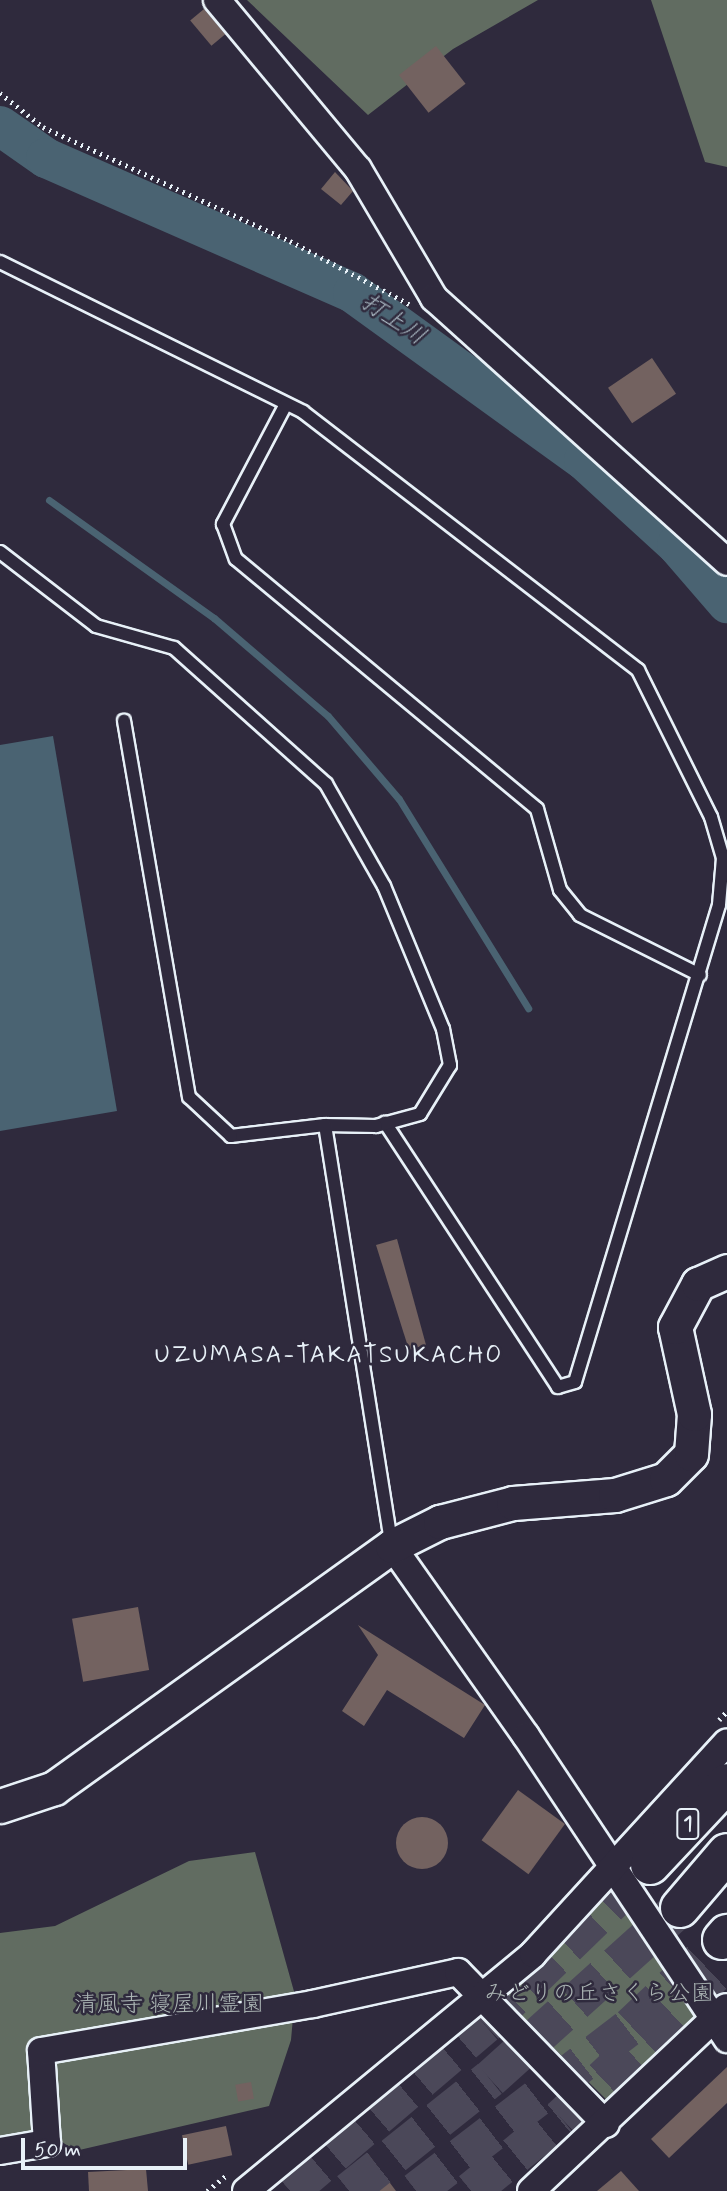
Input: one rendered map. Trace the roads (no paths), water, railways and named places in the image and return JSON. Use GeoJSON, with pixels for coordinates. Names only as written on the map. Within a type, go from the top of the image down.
{"type":"FeatureCollection","features":[{"type":"Feature","properties":{"kind":"highway","name":"1"},"geometry":{"type":"LineString","coordinates":[[650,1865],[727,1783]]}},
{"type":"Feature","properties":{"kind":"highway"},"geometry":{"type":"LineString","coordinates":[[680,1908],[727,1853]]}},
{"type":"Feature","properties":{"kind":"street"},"geometry":{"type":"LineString","coordinates":[[217,0],[359,169],[434,298],[727,562]]}},
{"type":"Feature","properties":{"kind":"street"},"geometry":{"type":"LineString","coordinates":[[0,1806],[54,1788],[392,1546],[440,1522],[513,1503],[615,1495],[666,1479],[691,1454],[694,1415],[675,1327],[698,1284],[727,1271]]}},
{"type":"Feature","properties":{"kind":"street"},"geometry":{"type":"LineString","coordinates":[[392,1546],[527,1736],[613,1870],[723,2021],[531,2191]]}},
{"type":"Feature","properties":{"kind":"street"},"geometry":{"type":"LineString","coordinates":[[246,2191],[533,1954],[613,1870],[727,1742]]}},
{"type":"Feature","properties":{"kind":"street"},"geometry":{"type":"LineString","coordinates":[[0,2151],[47,2143],[41,2051],[313,2004],[458,1972],[480,1998],[606,2124]]}},
{"type":"Feature","properties":{"kind":"lane"},"geometry":{"type":"LineString","coordinates":[[0,262],[286,404],[638,670],[711,817],[723,858],[719,905],[576,1382],[558,1387],[385,1123]]}},
{"type":"Feature","properties":{"kind":"lane"},"geometry":{"type":"LineString","coordinates":[[286,404],[223,524],[236,559],[537,809],[560,890],[580,915],[700,975]]}},
{"type":"Feature","properties":{"kind":"lane"},"geometry":{"type":"LineString","coordinates":[[0,552],[96,626],[174,648],[326,784],[384,886],[443,1029],[450,1065],[420,1114],[385,1123],[325,1125],[231,1136],[189,1097],[124,721]]}},
{"type":"Feature","properties":{"kind":"lane"},"geometry":{"type":"LineString","coordinates":[[325,1125],[392,1546]]}},
{"type":"Feature","properties":{"kind":"water"},"geometry":{"type":"Polygon","coordinates":[[[53,736],[117,1111],[0,1131],[0,745],[53,736]]]}},
{"type":"Feature","properties":{"kind":"waterway","name":"打上川"},"geometry":{"type":"LineString","coordinates":[[0,126],[46,158],[353,293],[584,460],[677,545],[727,603]]}},
{"type":"Feature","properties":{"kind":"waterway"},"geometry":{"type":"LineString","coordinates":[[49,500],[214,618],[328,716],[399,799],[528,1008]]}},
{"type":"Feature","properties":{"kind":"tunnel"},"geometry":{"type":"LineString","coordinates":[[290,2191],[485,2025],[650,1865]]}},
{"type":"Feature","properties":{"kind":"tunnel"},"geometry":{"type":"LineString","coordinates":[[349,2191],[490,2079],[680,1908]]}},
{"type":"Feature","properties":{"kind":"tunnel"},"geometry":{"type":"LineString","coordinates":[[416,2191],[631,2026],[722,1940]]}},
{"type":"Feature","properties":{"kind":"tunnel"},"geometry":{"type":"LineString","coordinates":[[471,2191],[561,2118],[727,1962]]}},
{"type":"Feature","properties":{"kind":"district","name":"UZUMASA-TAKATSUKACHO"},"geometry":{"type":"Point","coordinates":[329,1356]}},
{"type":"Feature","properties":{"kind":"park label","name":"みどりの丘さくら公園"},"geometry":{"type":"Point","coordinates":[599,1994]}},
{"type":"Feature","properties":{"kind":"park label","name":"清風寺 寝屋川霊園"},"geometry":{"type":"Point","coordinates":[169,2005]}}]}
